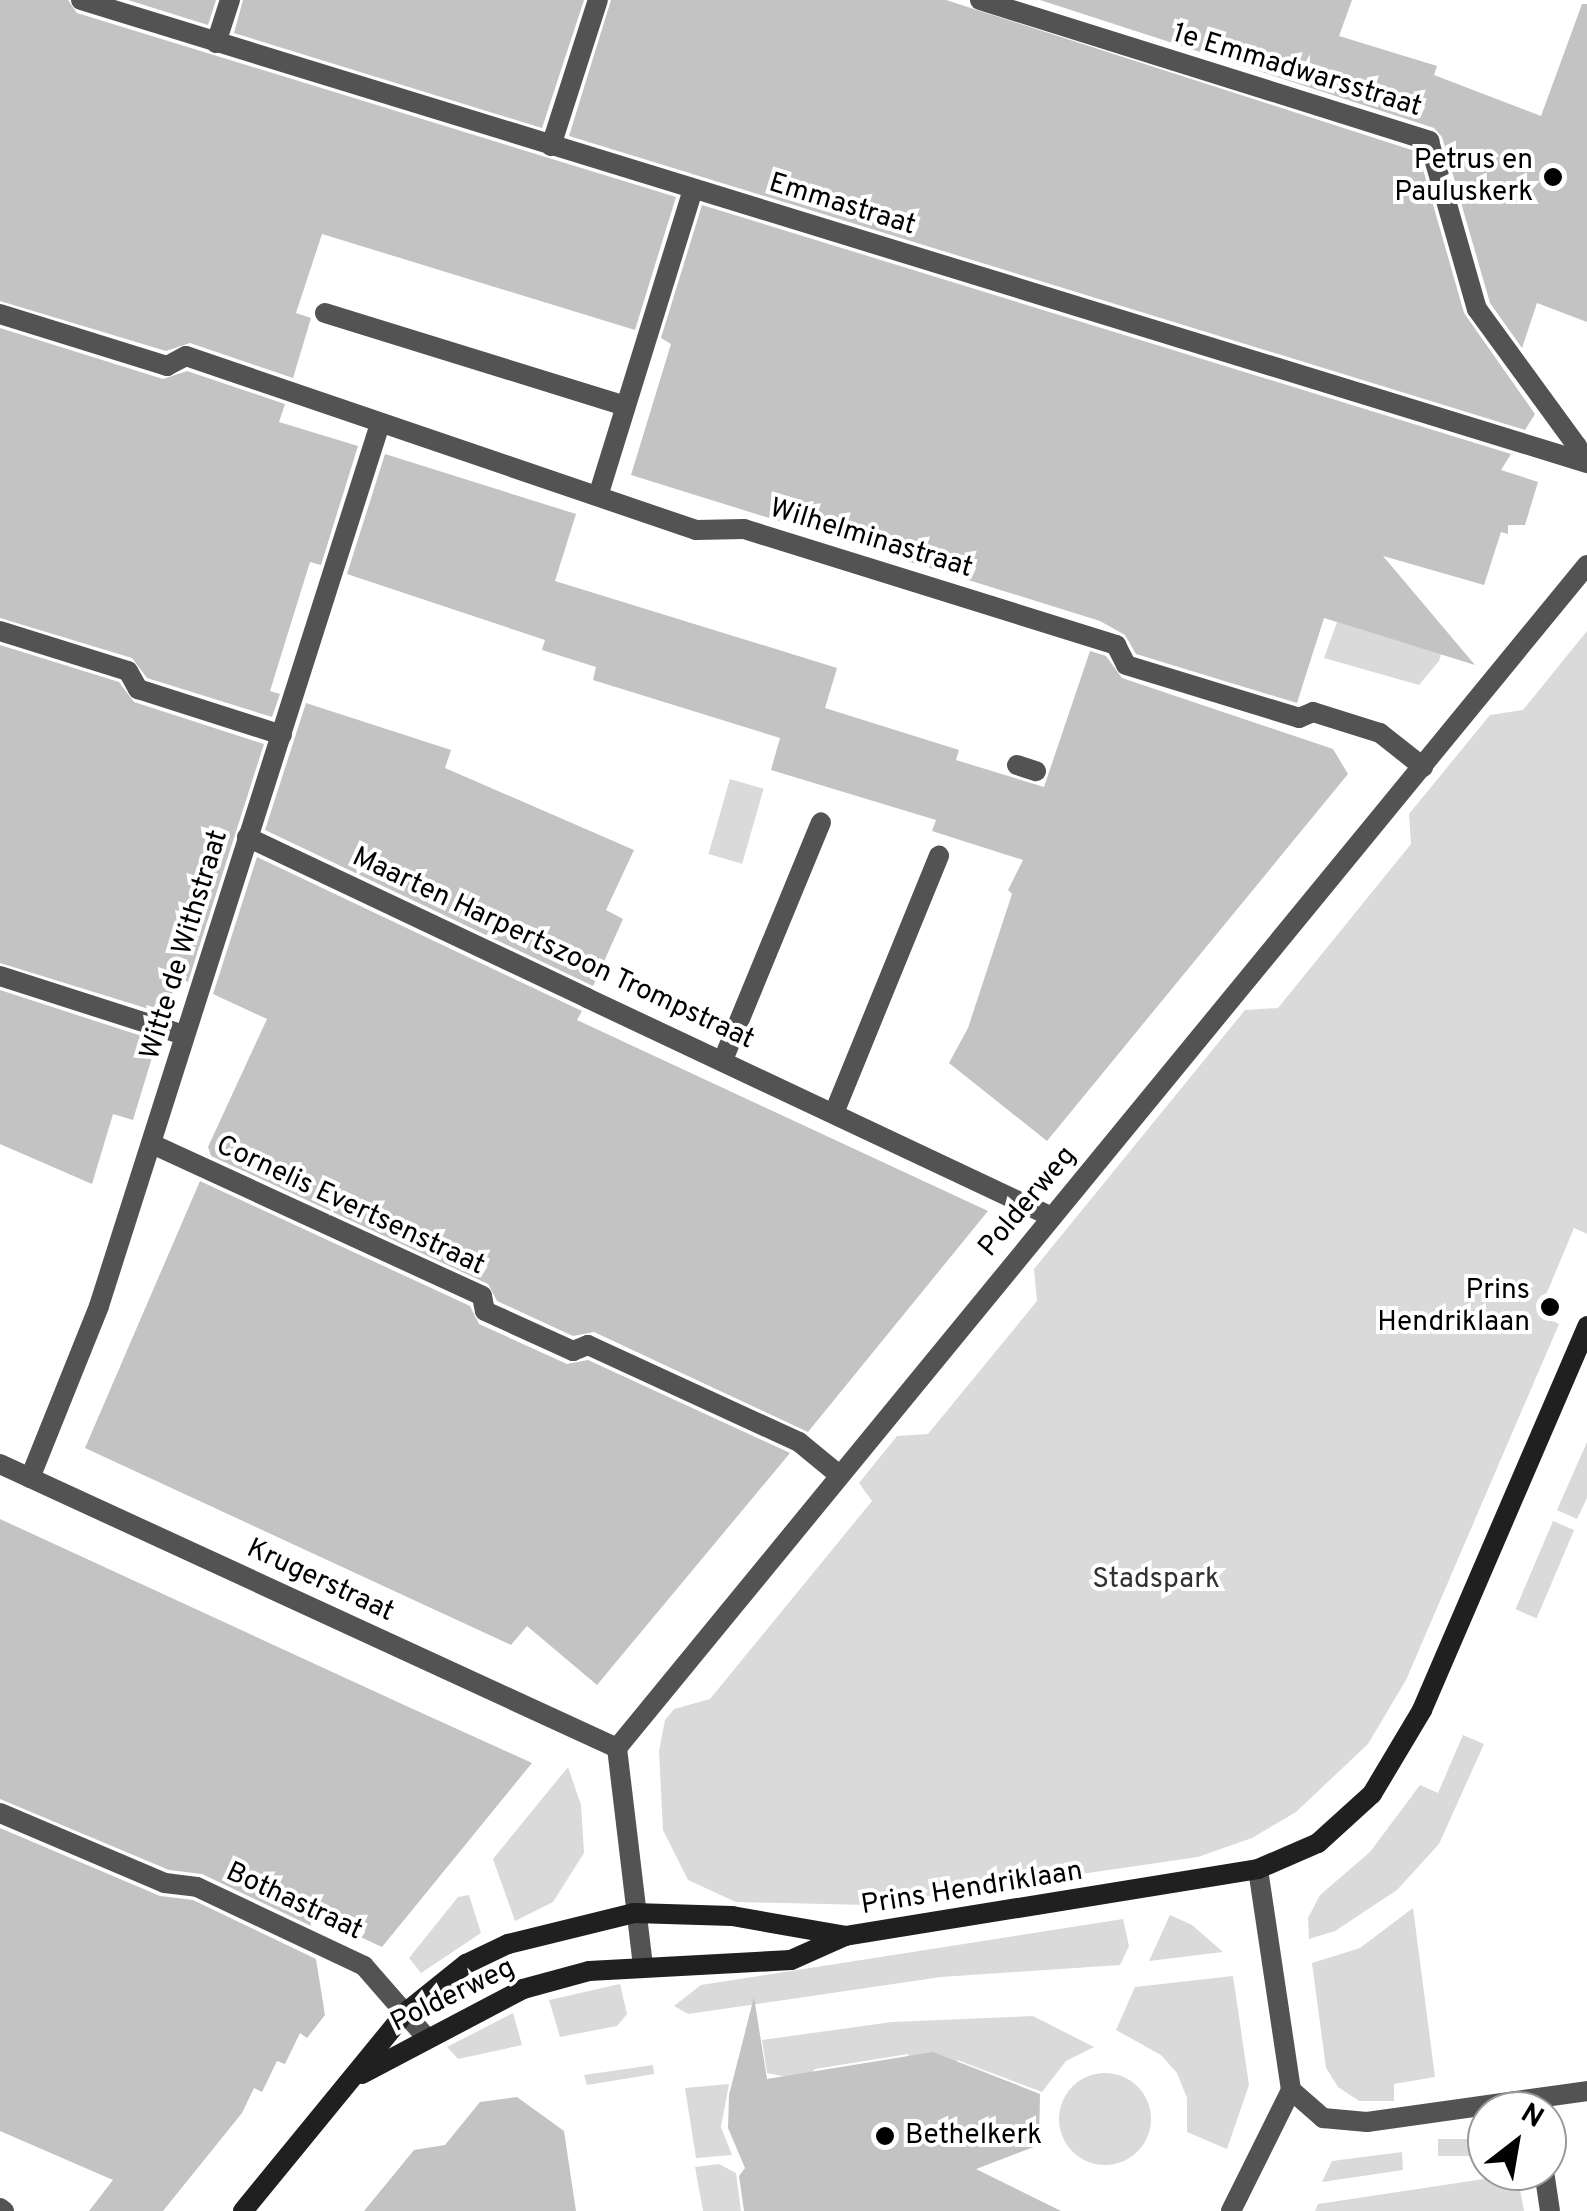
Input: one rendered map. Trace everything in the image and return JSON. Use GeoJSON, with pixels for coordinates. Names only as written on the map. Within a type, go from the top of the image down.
{"type":"FeatureCollection","features":[{"type":"Feature","properties":{"kind":"main road","name":"Prins Hendriklaan"},"geometry":{"type":"LineString","coordinates":[[634,1913],[732,1916],[845,1936],[1258,1869],[1318,1843],[1354,1813],[1392,1766],[1587,1326]]}},
{"type":"Feature","properties":{"kind":"main road","name":"Polderweg"},"geometry":{"type":"LineString","coordinates":[[243,2211],[406,2012],[466,1964],[508,1944],[634,1913]]}},
{"type":"Feature","properties":{"kind":"main road","name":"Polderweg"},"geometry":{"type":"LineString","coordinates":[[352,2080],[426,2037],[524,1990],[589,1971],[791,1960],[845,1936]]}},
{"type":"Feature","properties":{"kind":"street","name":"Emmastraat"},"geometry":{"type":"LineString","coordinates":[[80,0],[1582,461]]}},
{"type":"Feature","properties":{"kind":"street"},"geometry":{"type":"LineString","coordinates":[[216,43],[230,0]]}},
{"type":"Feature","properties":{"kind":"street"},"geometry":{"type":"LineString","coordinates":[[551,146],[598,0]]}},
{"type":"Feature","properties":{"kind":"street","name":"1e Emmadwarsstraat"},"geometry":{"type":"LineString","coordinates":[[980,0],[1429,141],[1477,310],[1577,446],[1582,461]]}},
{"type":"Feature","properties":{"kind":"street"},"geometry":{"type":"LineString","coordinates":[[599,492],[693,189]]}},
{"type":"Feature","properties":{"kind":"street"},"geometry":{"type":"LineString","coordinates":[[325,313],[625,406]]}},
{"type":"Feature","properties":{"kind":"street","name":"Wilhelminastraat"},"geometry":{"type":"LineString","coordinates":[[0,314],[167,366],[186,356],[327,400],[380,424],[599,492],[616,505],[696,530],[744,529],[1116,645],[1126,664],[1299,718],[1313,712],[1380,733],[1423,767]]}},
{"type":"Feature","properties":{"kind":"street","name":"Witte de Withstraat"},"geometry":{"type":"LineString","coordinates":[[30,1478],[99,1306],[380,424]]}},
{"type":"Feature","properties":{"kind":"street","name":"Polderweg"},"geometry":{"type":"LineString","coordinates":[[618,1748],[838,1474],[1587,565]]}},
{"type":"Feature","properties":{"kind":"street"},"geometry":{"type":"LineString","coordinates":[[0,631],[128,671],[138,689],[282,735]]}},
{"type":"Feature","properties":{"kind":"street"},"geometry":{"type":"LineString","coordinates":[[723,1060],[821,822]]}},
{"type":"Feature","properties":{"kind":"street","name":"Maarten Harpertszoon Trompstraat"},"geometry":{"type":"LineString","coordinates":[[247,837],[1052,1216]]}},
{"type":"Feature","properties":{"kind":"street"},"geometry":{"type":"LineString","coordinates":[[834,1113],[939,856]]}},
{"type":"Feature","properties":{"kind":"street"},"geometry":{"type":"LineString","coordinates":[[0,976],[184,1035]]}},
{"type":"Feature","properties":{"kind":"street","name":"Cornelis Evertsenstraat"},"geometry":{"type":"LineString","coordinates":[[152,1144],[482,1296],[485,1311],[573,1350],[588,1345],[799,1442],[838,1474]]}},
{"type":"Feature","properties":{"kind":"street","name":"Krugerstraat"},"geometry":{"type":"LineString","coordinates":[[0,1464],[618,1748]]}},
{"type":"Feature","properties":{"kind":"street"},"geometry":{"type":"LineString","coordinates":[[618,1748],[643,1966]]}},
{"type":"Feature","properties":{"kind":"street","name":"Bothastraat"},"geometry":{"type":"LineString","coordinates":[[0,1813],[165,1884],[197,1887],[348,1958],[406,2012],[426,2037]]}},
{"type":"Feature","properties":{"kind":"street"},"geometry":{"type":"LineString","coordinates":[[1231,2211],[1291,2090],[1258,1869]]}},
{"type":"Feature","properties":{"kind":"street"},"geometry":{"type":"LineString","coordinates":[[1291,2090],[1322,2118],[1367,2122],[1467,2112]]}},
{"type":"Feature","properties":{"kind":"green space"},"geometry":{"type":"Polygon","coordinates":[[[1337,622],[1441,654],[1439,661],[1419,685],[1324,658],[1337,622]]]}},
{"type":"Feature","properties":{"kind":"green space","name":"Stadspark"},"geometry":{"type":"Polygon","coordinates":[[[1587,631],[1587,1234],[1574,1228],[1538,1314],[1559,1324],[1406,1680],[1368,1744],[1296,1812],[1252,1838],[1198,1857],[867,1905],[736,1902],[688,1880],[663,1830],[659,1751],[665,1720],[674,1709],[710,1699],[872,1501],[859,1483],[897,1436],[928,1434],[1037,1301],[1034,1269],[1245,1010],[1278,1008],[1411,844],[1409,814],[1490,715],[1523,710],[1587,631]]]}},
{"type":"Feature","properties":{"kind":"green space"},"geometry":{"type":"Polygon","coordinates":[[[730,779],[764,789],[742,864],[709,854],[730,779]]]}},
{"type":"Feature","properties":{"kind":"green space"},"geometry":{"type":"Polygon","coordinates":[[[1587,1442],[1587,1498],[1577,1519],[1557,1510],[1587,1442]]]}},
{"type":"Feature","properties":{"kind":"green space"},"geometry":{"type":"Polygon","coordinates":[[[1553,1521],[1574,1530],[1537,1618],[1515,1609],[1553,1521]]]}},
{"type":"Feature","properties":{"kind":"green space"},"geometry":{"type":"Polygon","coordinates":[[[1463,1735],[1484,1744],[1439,1844],[1397,1890],[1335,1931],[1309,1939],[1308,1918],[1320,1895],[1370,1852],[1420,1785],[1438,1793],[1463,1735]]]}},
{"type":"Feature","properties":{"kind":"green space"},"geometry":{"type":"Polygon","coordinates":[[[568,1767],[581,1805],[584,1853],[553,1902],[515,1921],[493,1859],[568,1767]]]}},
{"type":"Feature","properties":{"kind":"green space"},"geometry":{"type":"Polygon","coordinates":[[[469,1895],[481,1933],[421,1973],[409,1958],[458,1897],[469,1895]]]}},
{"type":"Feature","properties":{"kind":"green space"},"geometry":{"type":"Polygon","coordinates":[[[1413,1908],[1435,2077],[1394,2084],[1394,2101],[1359,2101],[1338,2087],[1326,2068],[1312,1963],[1360,1948],[1413,1908]]]}},
{"type":"Feature","properties":{"kind":"green space"},"geometry":{"type":"Polygon","coordinates":[[[1170,1915],[1192,1925],[1223,1952],[1149,1961],[1170,1915]]]}},
{"type":"Feature","properties":{"kind":"green space"},"geometry":{"type":"Polygon","coordinates":[[[1123,1919],[1129,1946],[1120,1965],[941,1977],[688,2014],[674,2006],[701,1985],[1123,1919]]]}},
{"type":"Feature","properties":{"kind":"green space"},"geometry":{"type":"Polygon","coordinates":[[[1233,1976],[1249,2085],[1227,2149],[1187,2132],[1187,2098],[1177,2073],[1161,2055],[1116,2030],[1135,1987],[1233,1976]]]}},
{"type":"Feature","properties":{"kind":"green space"},"geometry":{"type":"Polygon","coordinates":[[[620,1984],[627,2014],[617,2026],[560,2037],[549,2000],[620,1984]]]}},
{"type":"Feature","properties":{"kind":"green space"},"geometry":{"type":"Polygon","coordinates":[[[513,2013],[522,2045],[458,2059],[447,2047],[513,2013]]]}},
{"type":"Feature","properties":{"kind":"green space"},"geometry":{"type":"Polygon","coordinates":[[[1033,2016],[1094,2047],[1066,2061],[1042,2092],[957,2060],[950,2076],[910,2065],[908,2054],[815,2069],[806,2081],[767,2073],[762,2040],[892,2022],[1033,2016]]]}},
{"type":"Feature","properties":{"kind":"green space"},"geometry":{"type":"Polygon","coordinates":[[[653,2065],[654,2074],[587,2085],[584,2075],[653,2065]]]}},
{"type":"Feature","properties":{"kind":"green space"},"geometry":{"type":"Polygon","coordinates":[[[1096,2073],[1114,2073],[1131,2080],[1144,2093],[1151,2119],[1144,2145],[1131,2158],[1114,2165],[1096,2165],[1079,2158],[1066,2145],[1059,2128],[1059,2110],[1066,2093],[1079,2080],[1096,2073]]]}},
{"type":"Feature","properties":{"kind":"green space"},"geometry":{"type":"Polygon","coordinates":[[[729,2084],[721,2127],[732,2155],[696,2158],[685,2088],[729,2084]]]}},
{"type":"Feature","properties":{"kind":"green space"},"geometry":{"type":"Polygon","coordinates":[[[1438,2139],[1467,2139],[1467,2156],[1438,2156],[1438,2139]]]}},
{"type":"Feature","properties":{"kind":"green space"},"geometry":{"type":"Polygon","coordinates":[[[1402,2152],[1403,2170],[1322,2182],[1332,2161],[1402,2152]]]}},
{"type":"Feature","properties":{"kind":"green space"},"geometry":{"type":"Polygon","coordinates":[[[719,2164],[736,2173],[741,2211],[703,2211],[695,2167],[719,2164]]]}},
{"type":"Feature","properties":{"kind":"green space"},"geometry":{"type":"Polygon","coordinates":[[[1467,2182],[1467,2191],[1520,2191],[1524,2211],[1315,2211],[1318,2204],[1467,2182]]]}},
{"type":"Feature","properties":{"kind":"building"},"geometry":{"type":"Polygon","coordinates":[[[0,0],[68,0],[77,13],[676,197],[635,330],[322,234],[296,313],[311,318],[293,378],[190,343],[166,351],[0,301],[0,0]]]}},
{"type":"Feature","properties":{"kind":"building"},"geometry":{"type":"Polygon","coordinates":[[[128,0],[216,0],[208,25],[128,0]]]}},
{"type":"Feature","properties":{"kind":"building"},"geometry":{"type":"Polygon","coordinates":[[[243,0],[584,0],[542,128],[234,33],[243,0]]]}},
{"type":"Feature","properties":{"kind":"building"},"geometry":{"type":"Polygon","coordinates":[[[611,0],[946,0],[1418,152],[1464,313],[1535,414],[1525,430],[569,136],[611,0]]]}},
{"type":"Feature","properties":{"kind":"building"},"geometry":{"type":"Polygon","coordinates":[[[1040,0],[1352,0],[1339,36],[1437,66],[1434,75],[1541,116],[1582,4],[1587,4],[1587,322],[1537,303],[1522,348],[1490,303],[1442,137],[1434,128],[1040,0]]]}},
{"type":"Feature","properties":{"kind":"building"},"geometry":{"type":"Polygon","coordinates":[[[702,205],[1511,454],[1501,470],[1538,482],[1525,525],[1508,525],[1508,534],[1501,532],[1484,585],[1383,556],[1475,665],[1324,618],[1297,703],[1136,654],[1125,635],[1100,621],[631,475],[671,344],[661,338],[702,205]]]}},
{"type":"Feature","properties":{"kind":"building"},"geometry":{"type":"Polygon","coordinates":[[[0,328],[163,379],[187,371],[285,404],[279,422],[358,446],[321,565],[310,562],[270,691],[280,694],[272,717],[147,678],[132,658],[0,618],[0,328]]]}},
{"type":"Feature","properties":{"kind":"building"},"geometry":{"type":"Polygon","coordinates":[[[385,454],[576,514],[555,581],[837,668],[825,708],[959,750],[956,760],[1044,787],[1090,651],[1106,656],[1122,678],[1333,749],[1348,774],[1047,1141],[949,1063],[968,1028],[1012,894],[1008,890],[1023,860],[932,831],[936,820],[771,770],[780,738],[593,680],[596,667],[542,650],[545,640],[347,574],[385,454]]]}},
{"type":"Feature","properties":{"kind":"building"},"geometry":{"type":"Polygon","coordinates":[[[0,645],[119,682],[134,702],[264,744],[188,982],[178,977],[165,1014],[0,963],[0,645]]]}},
{"type":"Feature","properties":{"kind":"building"},"geometry":{"type":"Polygon","coordinates":[[[306,703],[451,750],[445,768],[634,850],[606,910],[623,919],[593,986],[265,830],[306,703]]]}},
{"type":"Feature","properties":{"kind":"building"},"geometry":{"type":"Polygon","coordinates":[[[257,857],[582,1011],[577,1020],[988,1211],[808,1432],[594,1332],[573,1336],[497,1301],[488,1284],[211,1156],[208,1147],[267,1019],[213,994],[257,857]]]}},
{"type":"Feature","properties":{"kind":"building"},"geometry":{"type":"Polygon","coordinates":[[[0,990],[157,1041],[133,1120],[113,1114],[92,1184],[0,1144],[0,990]]]}},
{"type":"Feature","properties":{"kind":"building"},"geometry":{"type":"Polygon","coordinates":[[[200,1181],[470,1306],[479,1324],[567,1364],[588,1360],[790,1453],[597,1685],[527,1626],[511,1645],[85,1448],[200,1181]]]}},
{"type":"Feature","properties":{"kind":"building"},"geometry":{"type":"Polygon","coordinates":[[[0,1519],[532,1763],[382,1947],[309,1913],[311,1926],[202,1874],[169,1870],[0,1799],[0,1519]]]}},
{"type":"Feature","properties":{"kind":"building"},"geometry":{"type":"Polygon","coordinates":[[[0,1828],[160,1896],[193,1900],[316,1959],[325,2015],[307,2038],[300,2033],[285,2064],[277,2061],[262,2092],[254,2088],[242,2113],[163,2211],[89,2211],[113,2180],[0,2131],[0,1828]]]}},
{"type":"Feature","properties":{"kind":"building","name":"Bethelkerk"},"geometry":{"type":"Polygon","coordinates":[[[754,1997],[767,2079],[933,2052],[1040,2094],[1039,2145],[976,2169],[1061,2211],[744,2211],[739,2176],[745,2168],[728,2128],[729,2095],[754,1997]]]}},
{"type":"Feature","properties":{"kind":"building"},"geometry":{"type":"Polygon","coordinates":[[[517,2097],[564,2131],[576,2211],[364,2211],[414,2150],[445,2145],[480,2102],[517,2097]]]}},
{"type":"Feature","properties":{"kind":"place","name":"Petrus en Pauluskerk"},"geometry":{"type":"Point","coordinates":[1553,177]}},
{"type":"Feature","properties":{"kind":"place","name":"Prins Hendriklaan"},"geometry":{"type":"Point","coordinates":[1550,1307]}},
{"type":"Feature","properties":{"kind":"place","name":"Bethelkerk"},"geometry":{"type":"Point","coordinates":[885,2136]}}]}
